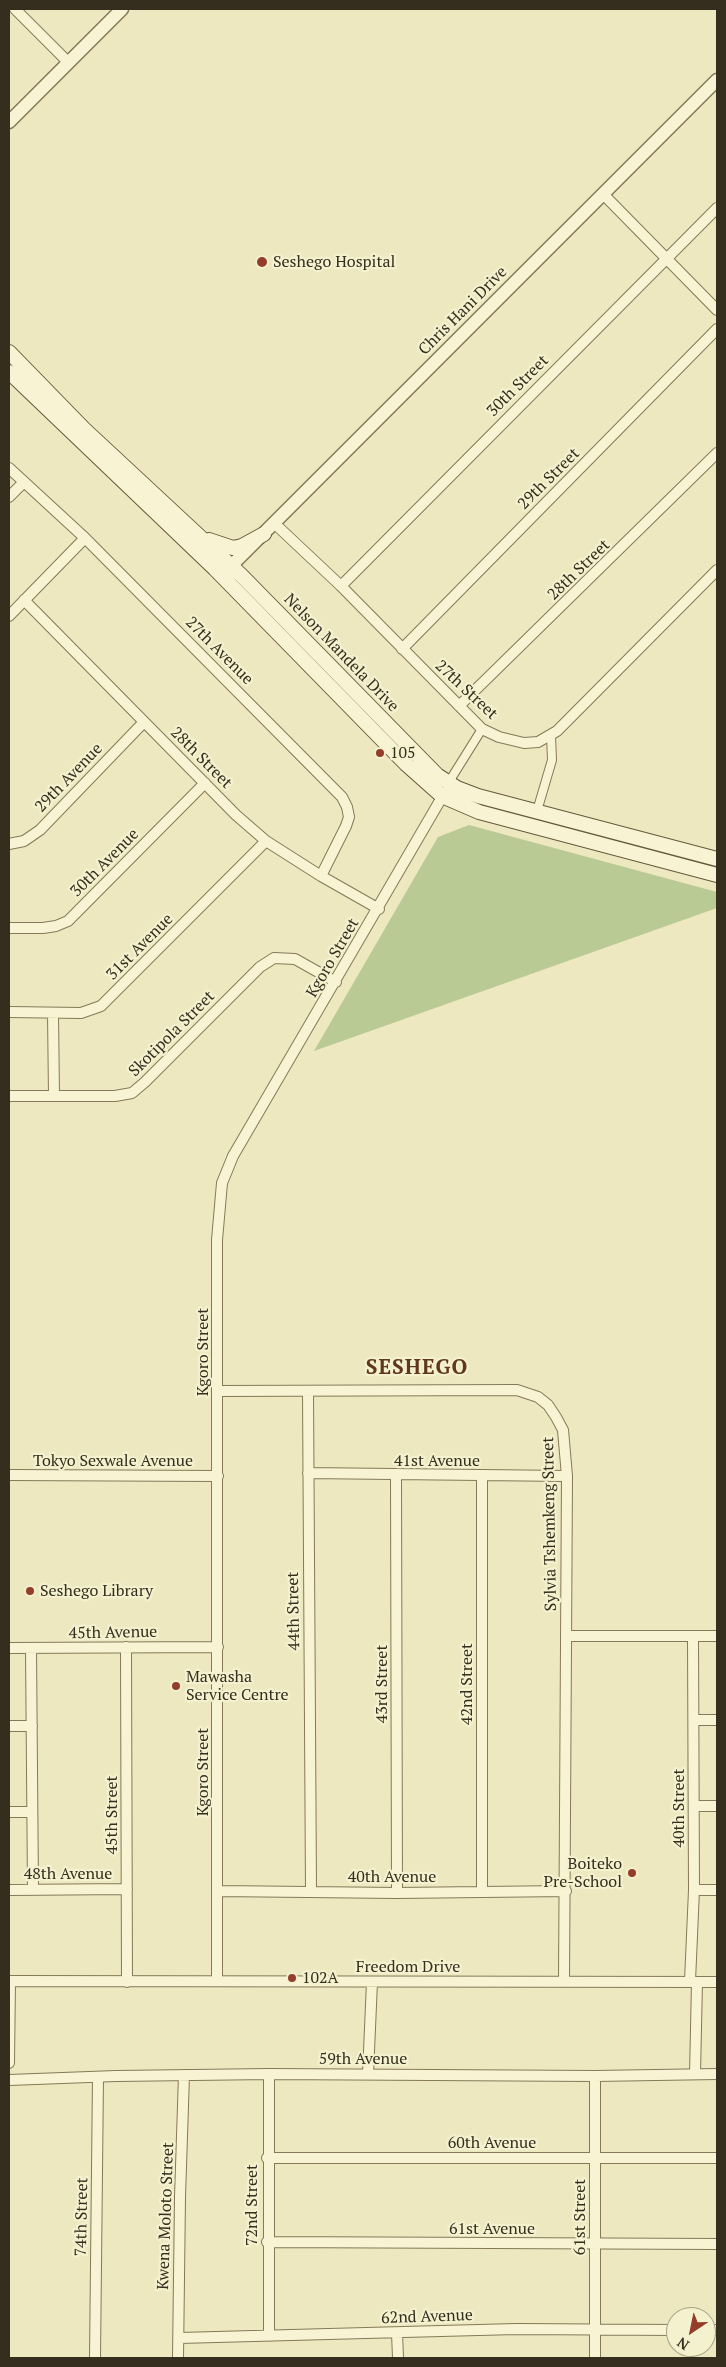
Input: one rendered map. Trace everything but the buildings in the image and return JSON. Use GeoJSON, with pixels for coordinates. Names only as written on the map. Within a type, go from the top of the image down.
{"type":"FeatureCollection","features":[{"type":"Feature","properties":{"kind":"main road","name":"Nelson Mandela Drive"},"geometry":{"type":"LineString","coordinates":[[9,352],[84,429],[201,537],[227,571],[406,764],[442,796],[479,812],[717,875]]}},
{"type":"Feature","properties":{"kind":"main road","name":"Nelson Mandela Drive"},"geometry":{"type":"LineString","coordinates":[[9,372],[227,571],[430,770],[450,785],[478,796],[717,859]]}},
{"type":"Feature","properties":{"kind":"main road"},"geometry":{"type":"LineString","coordinates":[[201,537],[233,548],[242,546],[264,534]]}},
{"type":"Feature","properties":{"kind":"street"},"geometry":{"type":"LineString","coordinates":[[10,119],[122,9]]}},
{"type":"Feature","properties":{"kind":"street"},"geometry":{"type":"LineString","coordinates":[[19,10],[68,62]]}},
{"type":"Feature","properties":{"kind":"street","name":"Chris Hani Drive"},"geometry":{"type":"LineString","coordinates":[[227,571],[717,80]]}},
{"type":"Feature","properties":{"kind":"street"},"geometry":{"type":"LineString","coordinates":[[604,195],[717,310]]}},
{"type":"Feature","properties":{"kind":"street","name":"30th Street"},"geometry":{"type":"LineString","coordinates":[[341,586],[717,208]]}},
{"type":"Feature","properties":{"kind":"street","name":"29th Street"},"geometry":{"type":"LineString","coordinates":[[402,649],[717,329]]}},
{"type":"Feature","properties":{"kind":"street","name":"28th Street"},"geometry":{"type":"LineString","coordinates":[[459,706],[717,453]]}},
{"type":"Feature","properties":{"kind":"street","name":"27th Avenue"},"geometry":{"type":"LineString","coordinates":[[9,468],[85,538],[342,797],[348,807],[349,817],[321,876]]}},
{"type":"Feature","properties":{"kind":"street"},"geometry":{"type":"LineString","coordinates":[[9,497],[24,482]]}},
{"type":"Feature","properties":{"kind":"street","name":"27th Street"},"geometry":{"type":"LineString","coordinates":[[274,522],[341,586],[482,729],[499,737],[524,743],[538,742],[551,736],[717,570]]}},
{"type":"Feature","properties":{"kind":"street"},"geometry":{"type":"LineString","coordinates":[[9,616],[85,538]]}},
{"type":"Feature","properties":{"kind":"street","name":"28th Street"},"geometry":{"type":"LineString","coordinates":[[24,600],[205,783],[266,841],[321,876],[379,909]]}},
{"type":"Feature","properties":{"kind":"street","name":"29th Avenue"},"geometry":{"type":"LineString","coordinates":[[9,844],[24,841],[40,830],[144,722]]}},
{"type":"Feature","properties":{"kind":"street"},"geometry":{"type":"LineString","coordinates":[[450,785],[452,777],[482,729]]}},
{"type":"Feature","properties":{"kind":"street"},"geometry":{"type":"LineString","coordinates":[[537,811],[552,760],[551,736]]}},
{"type":"Feature","properties":{"kind":"street","name":"30th Avenue"},"geometry":{"type":"LineString","coordinates":[[9,928],[43,928],[56,926],[68,921],[205,783]]}},
{"type":"Feature","properties":{"kind":"street","name":"Kgoro Street"},"geometry":{"type":"LineString","coordinates":[[217,1981],[218,1232],[222,1183],[233,1156],[450,785]]}},
{"type":"Feature","properties":{"kind":"street","name":"31st Avenue"},"geometry":{"type":"LineString","coordinates":[[9,1012],[81,1013],[101,1006],[266,841]]}},
{"type":"Feature","properties":{"kind":"street","name":"Skotipola Street"},"geometry":{"type":"LineString","coordinates":[[9,1096],[115,1096],[136,1090],[260,967],[274,958],[294,959],[336,982]]}},
{"type":"Feature","properties":{"kind":"street"},"geometry":{"type":"LineString","coordinates":[[53,1013],[54,1096]]}},
{"type":"Feature","properties":{"kind":"street","name":"Sylvia Tshemkeng Street"},"geometry":{"type":"LineString","coordinates":[[218,1391],[517,1390],[538,1397],[548,1405],[563,1430],[566,1476],[567,1636],[564,1981]]}},
{"type":"Feature","properties":{"kind":"street","name":"44th Street"},"geometry":{"type":"LineString","coordinates":[[308,1391],[311,1891]]}},
{"type":"Feature","properties":{"kind":"street","name":"41st Avenue"},"geometry":{"type":"LineString","coordinates":[[308,1473],[396,1476],[566,1476]]}},
{"type":"Feature","properties":{"kind":"street","name":"Tokyo Sexwale Avenue"},"geometry":{"type":"LineString","coordinates":[[9,1476],[218,1476]]}},
{"type":"Feature","properties":{"kind":"street","name":"43rd Street"},"geometry":{"type":"LineString","coordinates":[[396,1476],[397,1893]]}},
{"type":"Feature","properties":{"kind":"street","name":"42nd Street"},"geometry":{"type":"LineString","coordinates":[[482,1476],[482,1892]]}},
{"type":"Feature","properties":{"kind":"street"},"geometry":{"type":"LineString","coordinates":[[567,1636],[717,1636]]}},
{"type":"Feature","properties":{"kind":"street","name":"40th Street"},"geometry":{"type":"LineString","coordinates":[[693,1636],[695,1720],[695,2074]]}},
{"type":"Feature","properties":{"kind":"street","name":"45th Street"},"geometry":{"type":"LineString","coordinates":[[126,1647],[127,1982]]}},
{"type":"Feature","properties":{"kind":"street","name":"45th Avenue"},"geometry":{"type":"LineString","coordinates":[[9,1648],[218,1647]]}},
{"type":"Feature","properties":{"kind":"street"},"geometry":{"type":"LineString","coordinates":[[31,1648],[32,1890]]}},
{"type":"Feature","properties":{"kind":"street"},"geometry":{"type":"LineString","coordinates":[[695,1720],[717,1720]]}},
{"type":"Feature","properties":{"kind":"street"},"geometry":{"type":"LineString","coordinates":[[9,1726],[32,1726]]}},
{"type":"Feature","properties":{"kind":"street"},"geometry":{"type":"LineString","coordinates":[[694,1806],[717,1806]]}},
{"type":"Feature","properties":{"kind":"street"},"geometry":{"type":"LineString","coordinates":[[9,1812],[32,1812]]}},
{"type":"Feature","properties":{"kind":"street","name":"48th Avenue"},"geometry":{"type":"LineString","coordinates":[[9,1890],[127,1889]]}},
{"type":"Feature","properties":{"kind":"street"},"geometry":{"type":"LineString","coordinates":[[694,1890],[717,1890]]}},
{"type":"Feature","properties":{"kind":"street","name":"40th Avenue"},"geometry":{"type":"LineString","coordinates":[[218,1891],[397,1893],[566,1891]]}},
{"type":"Feature","properties":{"kind":"street"},"geometry":{"type":"LineString","coordinates":[[9,2064],[10,1981]]}},
{"type":"Feature","properties":{"kind":"street","name":"Freedom Drive"},"geometry":{"type":"LineString","coordinates":[[10,1981],[717,1982]]}},
{"type":"Feature","properties":{"kind":"street"},"geometry":{"type":"LineString","coordinates":[[368,2074],[372,1982]]}},
{"type":"Feature","properties":{"kind":"street","name":"59th Avenue"},"geometry":{"type":"LineString","coordinates":[[9,2080],[98,2076],[269,2074],[594,2076],[717,2074]]}},
{"type":"Feature","properties":{"kind":"street","name":"72nd Street"},"geometry":{"type":"LineString","coordinates":[[269,2074],[267,2158],[269,2336]]}},
{"type":"Feature","properties":{"kind":"street","name":"Kwena Moloto Street"},"geometry":{"type":"LineString","coordinates":[[178,2358],[184,2075]]}},
{"type":"Feature","properties":{"kind":"street","name":"74th Street"},"geometry":{"type":"LineString","coordinates":[[95,2358],[98,2076]]}},
{"type":"Feature","properties":{"kind":"street","name":"61st Street"},"geometry":{"type":"LineString","coordinates":[[594,2076],[595,2358]]}},
{"type":"Feature","properties":{"kind":"street","name":"60th Avenue"},"geometry":{"type":"LineString","coordinates":[[267,2158],[717,2158]]}},
{"type":"Feature","properties":{"kind":"street","name":"61st Avenue"},"geometry":{"type":"LineString","coordinates":[[267,2242],[594,2245],[717,2244]]}},
{"type":"Feature","properties":{"kind":"street","name":"62nd Avenue"},"geometry":{"type":"LineString","coordinates":[[178,2338],[595,2328],[666,2330]]}},
{"type":"Feature","properties":{"kind":"street"},"geometry":{"type":"LineString","coordinates":[[397,2333],[398,2358]]}},
{"type":"Feature","properties":{"kind":"green space"},"geometry":{"type":"Polygon","coordinates":[[[469,825],[717,892],[717,908],[314,1051],[438,837],[469,825]]]}},
{"type":"Feature","properties":{"kind":"place","name":"Seshego Hospital"},"geometry":{"type":"Point","coordinates":[262,262]}},
{"type":"Feature","properties":{"kind":"place","name":"105"},"geometry":{"type":"Point","coordinates":[380,753]}},
{"type":"Feature","properties":{"kind":"place","name":"Seshego Library"},"geometry":{"type":"Point","coordinates":[30,1591]}},
{"type":"Feature","properties":{"kind":"place","name":"Mawasha Service Centre"},"geometry":{"type":"Point","coordinates":[176,1686]}},
{"type":"Feature","properties":{"kind":"place","name":"Boiteko Pre-School"},"geometry":{"type":"Point","coordinates":[632,1873]}},
{"type":"Feature","properties":{"kind":"place","name":"102A"},"geometry":{"type":"Point","coordinates":[292,1978]}},
{"type":"Feature","properties":{"kind":"district","name":"SESHEGO"},"geometry":{"type":"Point","coordinates":[417,1368]}}]}
